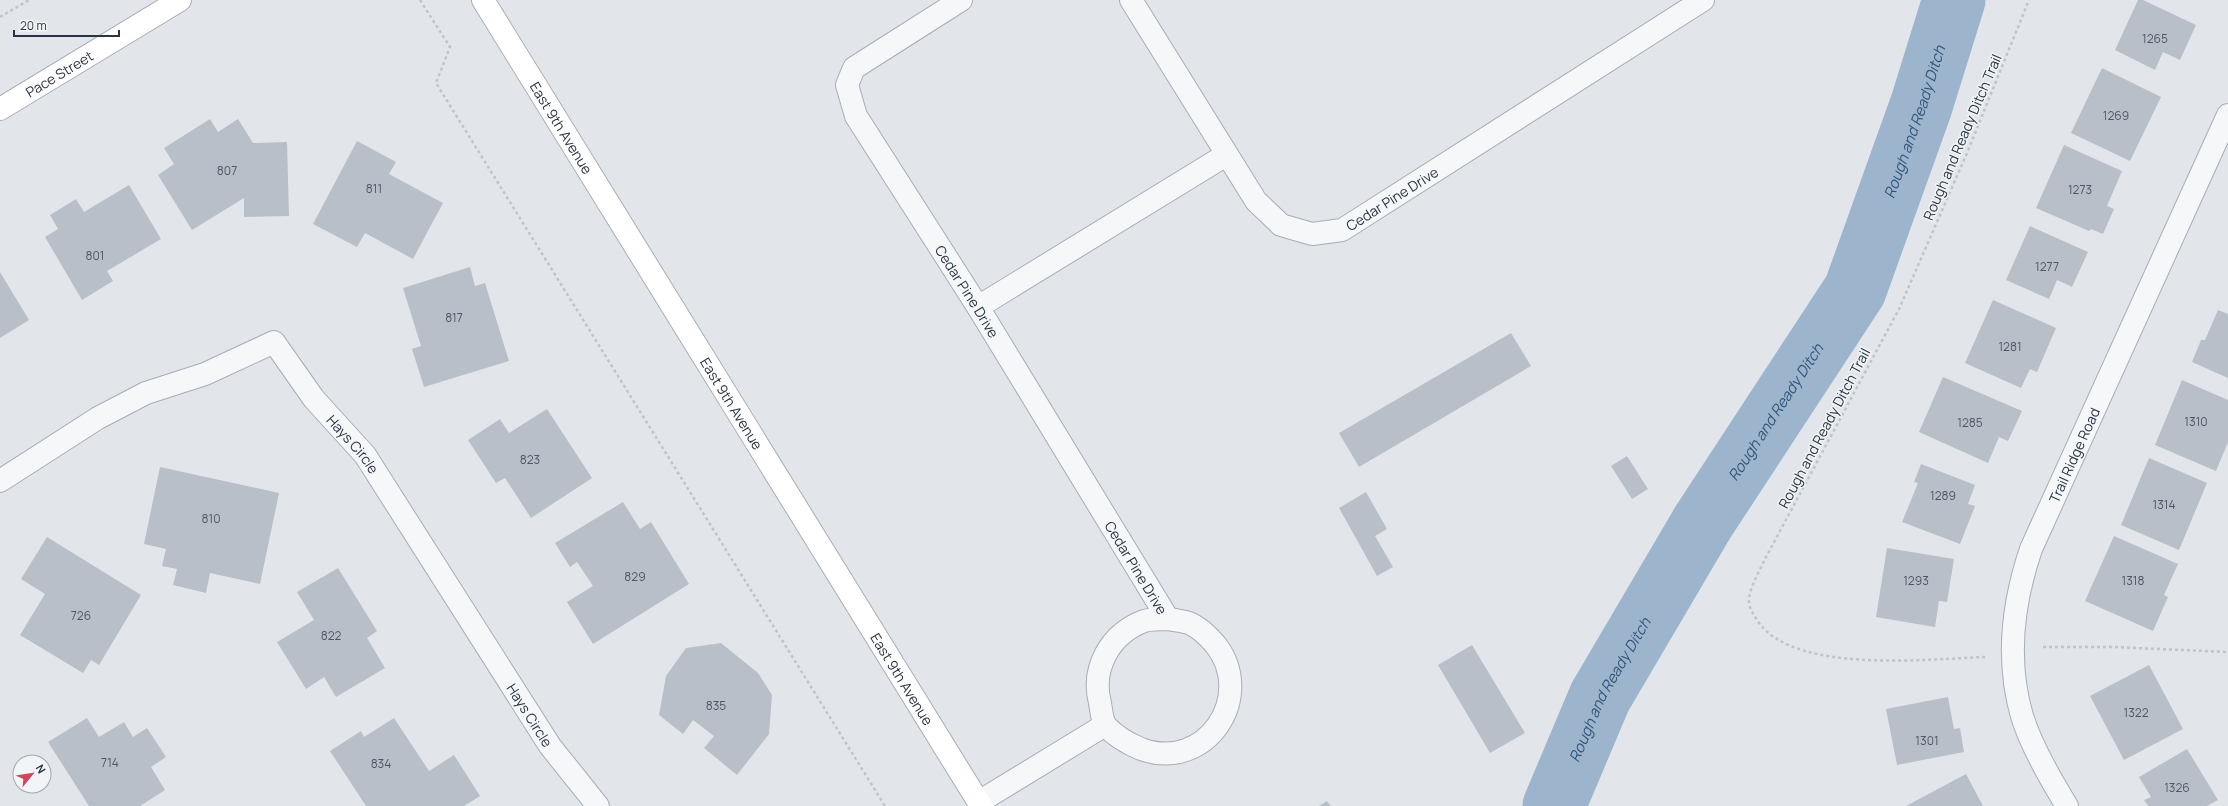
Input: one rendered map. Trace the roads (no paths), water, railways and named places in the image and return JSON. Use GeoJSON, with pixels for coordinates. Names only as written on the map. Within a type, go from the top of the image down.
{"type":"FeatureCollection","features":[{"type":"Feature","properties":{"kind":"main road","name":"Pace Street"},"geometry":{"type":"LineString","coordinates":[[0,109],[180,0]]}},
{"type":"Feature","properties":{"kind":"main road","name":"East 9th Avenue"},"geometry":{"type":"LineString","coordinates":[[483,0],[980,804]]}},
{"type":"Feature","properties":{"kind":"street","name":"Cedar Pine Drive"},"geometry":{"type":"LineString","coordinates":[[961,0],[854,68],[847,85],[856,116],[978,307],[1168,619]]}},
{"type":"Feature","properties":{"kind":"street","name":"Cedar Pine Drive"},"geometry":{"type":"LineString","coordinates":[[1131,0],[1256,201],[1281,225],[1312,234],[1342,230],[1703,0]]}},
{"type":"Feature","properties":{"kind":"street","name":"Trail Ridge Road"},"geometry":{"type":"LineString","coordinates":[[2067,806],[2036,747],[2023,718],[2016,688],[2013,652],[2020,583],[2030,549],[2228,115]]}},
{"type":"Feature","properties":{"kind":"street"},"geometry":{"type":"LineString","coordinates":[[978,307],[1226,155]]}},
{"type":"Feature","properties":{"kind":"street","name":"Hays Circle"},"geometry":{"type":"LineString","coordinates":[[0,481],[98,418],[146,393],[205,374],[274,342],[314,399],[364,455],[550,746],[598,806]]}},
{"type":"Feature","properties":{"kind":"street","name":"Cedar Pine Drive"},"geometry":{"type":"LineString","coordinates":[[1168,619],[1190,624],[1209,636],[1223,654],[1230,674],[1231,696],[1224,717],[1211,735],[1193,747],[1172,753],[1150,752],[1130,744],[1105,725],[1096,689],[1099,667],[1109,647],[1125,630],[1145,621],[1168,619]]}},
{"type":"Feature","properties":{"kind":"street"},"geometry":{"type":"LineString","coordinates":[[980,804],[1105,725]]}},
{"type":"Feature","properties":{"kind":"waterway","name":"Rough and Ready Ditch"},"geometry":{"type":"LineString","coordinates":[[1554,806],[1600,697],[1703,522],[1855,290],[1921,106],[1954,0]]}}]}
